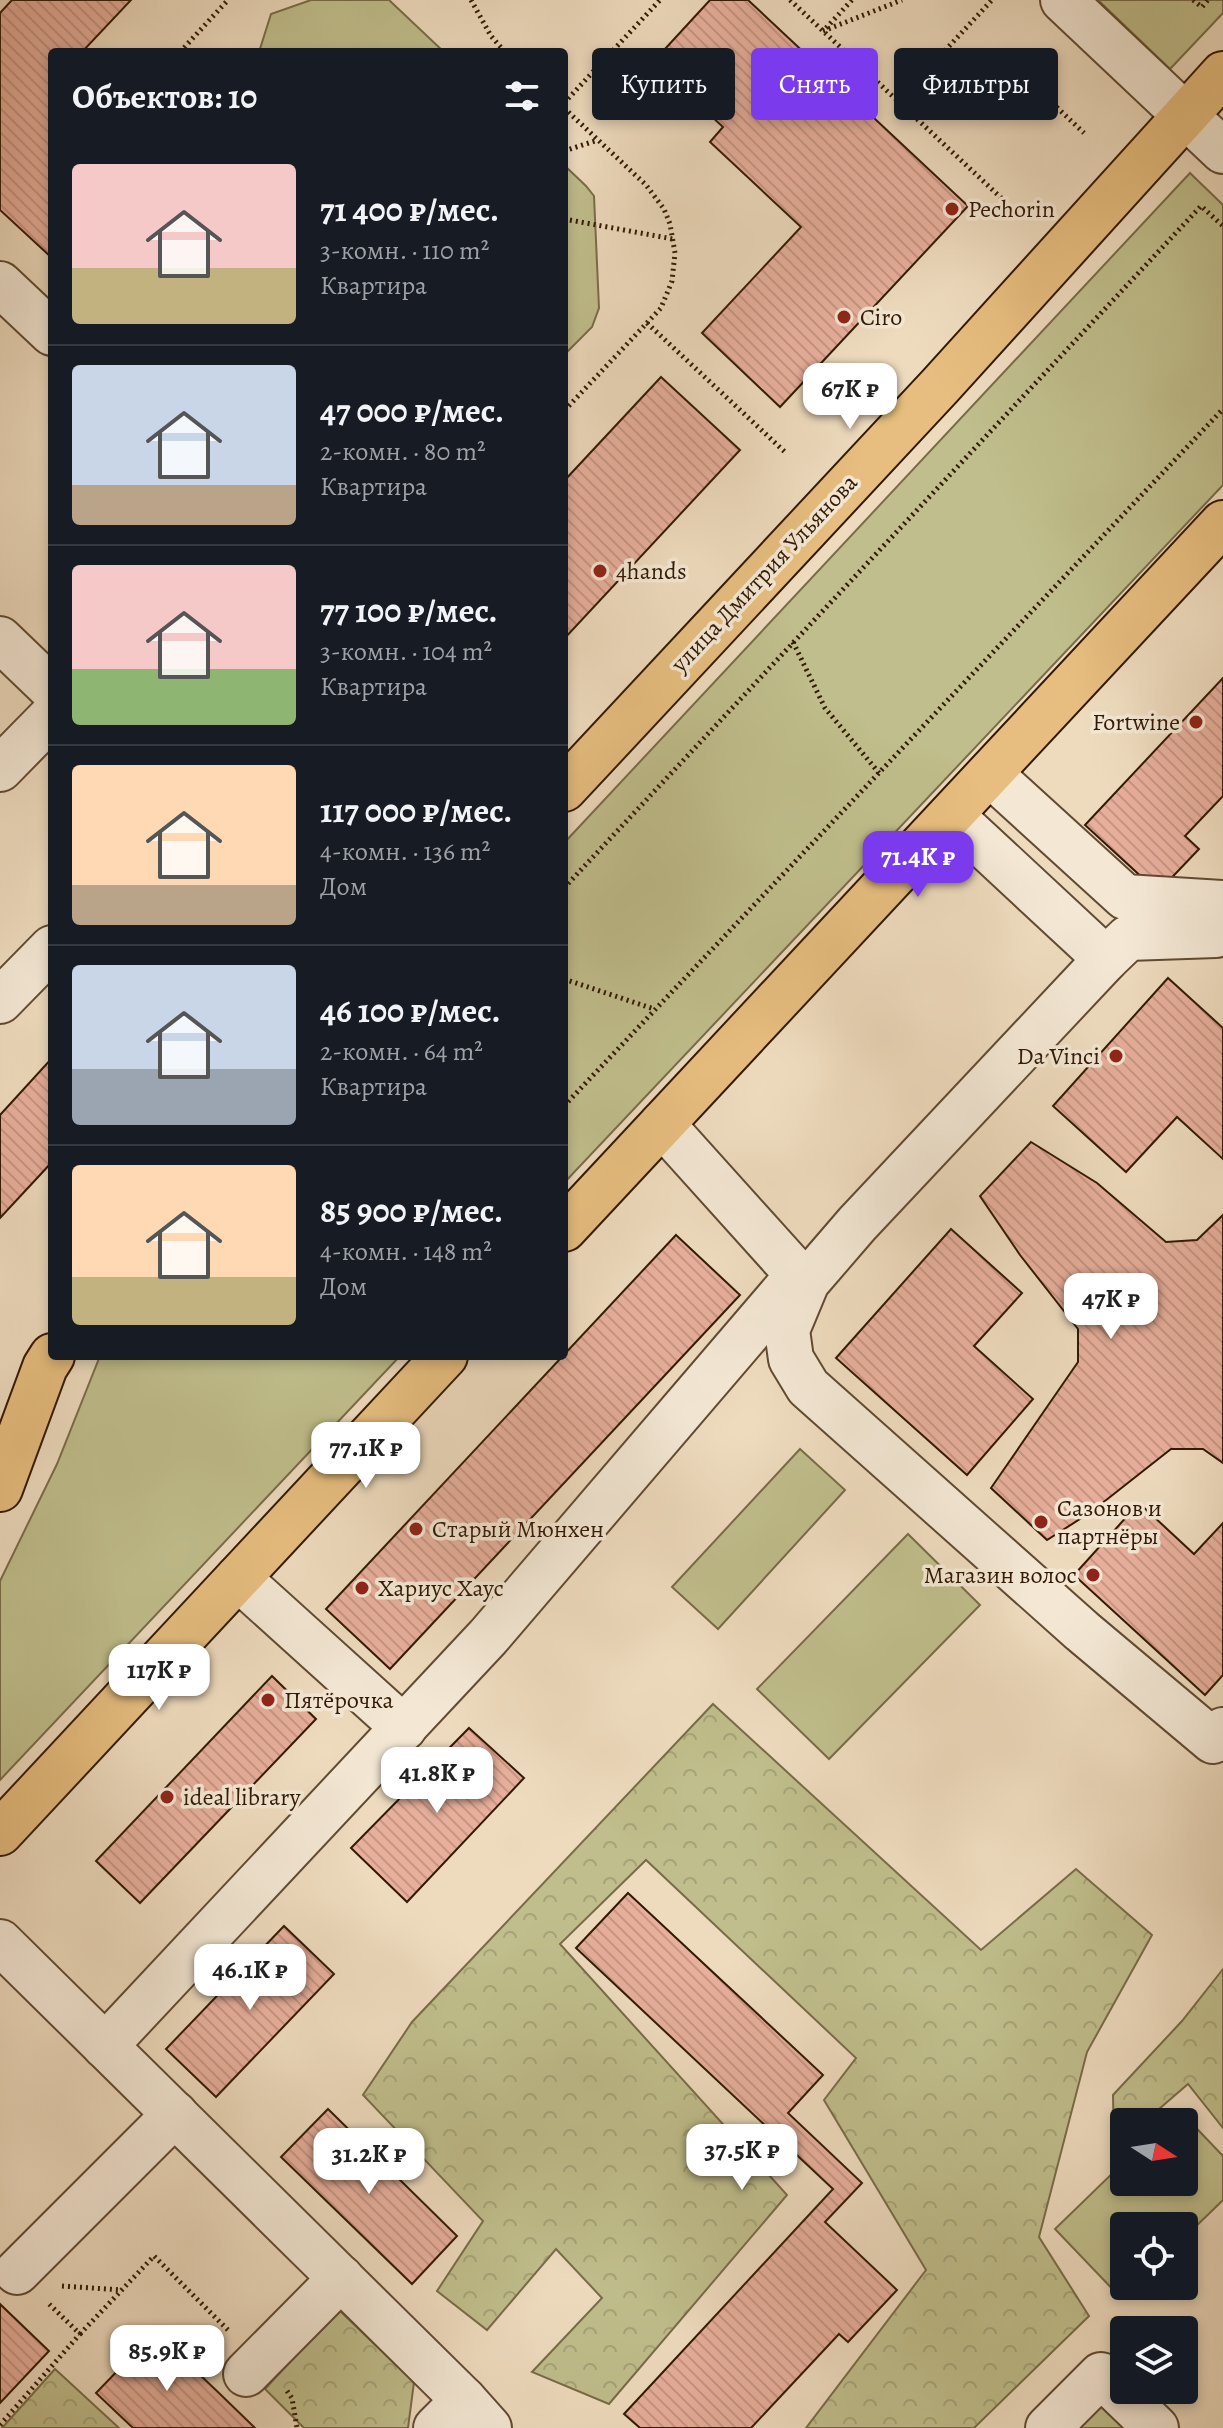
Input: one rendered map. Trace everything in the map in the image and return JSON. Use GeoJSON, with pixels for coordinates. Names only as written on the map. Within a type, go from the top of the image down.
{"type":"FeatureCollection","features":[{"type":"Feature","properties":{"kind":"main road","name":"улица Дмитрия Ульянова"},"geometry":{"type":"LineString","coordinates":[[568,785],[950,374],[1223,74]]}},
{"type":"Feature","properties":{"kind":"main road"},"geometry":{"type":"LineString","coordinates":[[568,1225],[1223,523]]}},
{"type":"Feature","properties":{"kind":"main road"},"geometry":{"type":"LineString","coordinates":[[0,1489],[49,1360]]}},
{"type":"Feature","properties":{"kind":"main road"},"geometry":{"type":"LineString","coordinates":[[0,1833],[441,1360]]}},
{"type":"Feature","properties":{"kind":"street"},"geometry":{"type":"LineString","coordinates":[[1063,0],[1223,151]]}},
{"type":"Feature","properties":{"kind":"street"},"geometry":{"type":"LineString","coordinates":[[0,284],[48,329]]}},
{"type":"Feature","properties":{"kind":"street"},"geometry":{"type":"LineString","coordinates":[[0,639],[48,685]]}},
{"type":"Feature","properties":{"kind":"street"},"geometry":{"type":"LineString","coordinates":[[0,769],[48,720]]}},
{"type":"Feature","properties":{"kind":"street"},"geometry":{"type":"LineString","coordinates":[[990,774],[1125,897],[1220,919]]}},
{"type":"Feature","properties":{"kind":"street"},"geometry":{"type":"LineString","coordinates":[[951,815],[1106,959]]}},
{"type":"Feature","properties":{"kind":"street"},"geometry":{"type":"LineString","coordinates":[[1220,919],[1128,938],[857,1224],[807,1282],[787,1330],[791,1359],[808,1387],[1082,1631],[1213,1741],[1223,1730]]}},
{"type":"Feature","properties":{"kind":"street"},"geometry":{"type":"LineString","coordinates":[[0,1001],[48,952]]}},
{"type":"Feature","properties":{"kind":"street"},"geometry":{"type":"LineString","coordinates":[[105,2046],[488,1637],[798,1275],[662,1124]]}},
{"type":"Feature","properties":{"kind":"street"},"geometry":{"type":"LineString","coordinates":[[238,1578],[404,1728]]}},
{"type":"Feature","properties":{"kind":"street"},"geometry":{"type":"LineString","coordinates":[[0,1942],[341,2278],[463,2419]]}},
{"type":"Feature","properties":{"kind":"street"},"geometry":{"type":"LineString","coordinates":[[28,2283],[175,2114]]}},
{"type":"Feature","properties":{"kind":"street"},"geometry":{"type":"LineString","coordinates":[[246,2374],[341,2278]]}},
{"type":"Feature","properties":{"kind":"street"},"geometry":{"type":"LineString","coordinates":[[1048,2428],[1101,2375],[1156,2428]]}},
{"type":"Feature","properties":{"kind":"path"},"geometry":{"type":"LineString","coordinates":[[184,48],[228,0]]}},
{"type":"Feature","properties":{"kind":"path"},"geometry":{"type":"LineString","coordinates":[[471,0],[491,36],[502,48]]}},
{"type":"Feature","properties":{"kind":"path"},"geometry":{"type":"LineString","coordinates":[[568,101],[660,0]]}},
{"type":"Feature","properties":{"kind":"path"},"geometry":{"type":"LineString","coordinates":[[790,0],[894,97]]}},
{"type":"Feature","properties":{"kind":"path"},"geometry":{"type":"LineString","coordinates":[[823,31],[852,0]]}},
{"type":"Feature","properties":{"kind":"path"},"geometry":{"type":"LineString","coordinates":[[823,31],[902,0]]}},
{"type":"Feature","properties":{"kind":"path"},"geometry":{"type":"LineString","coordinates":[[947,48],[992,0]]}},
{"type":"Feature","properties":{"kind":"path"},"geometry":{"type":"LineString","coordinates":[[1193,0],[1202,7],[1208,0]]}},
{"type":"Feature","properties":{"kind":"path"},"geometry":{"type":"LineString","coordinates":[[1058,51],[1063,50]]}},
{"type":"Feature","properties":{"kind":"path"},"geometry":{"type":"LineString","coordinates":[[1058,108],[1084,133]]}},
{"type":"Feature","properties":{"kind":"path"},"geometry":{"type":"LineString","coordinates":[[568,110],[646,185],[664,209],[675,253],[672,281],[661,308],[568,407]]}},
{"type":"Feature","properties":{"kind":"path"},"geometry":{"type":"LineString","coordinates":[[568,118],[574,117]]}},
{"type":"Feature","properties":{"kind":"path"},"geometry":{"type":"LineString","coordinates":[[918,120],[1013,209]]}},
{"type":"Feature","properties":{"kind":"path"},"geometry":{"type":"LineString","coordinates":[[568,150],[598,140]]}},
{"type":"Feature","properties":{"kind":"path"},"geometry":{"type":"LineString","coordinates":[[568,884],[1201,206],[1223,226]]}},
{"type":"Feature","properties":{"kind":"path"},"geometry":{"type":"LineString","coordinates":[[568,220],[673,239]]}},
{"type":"Feature","properties":{"kind":"path"},"geometry":{"type":"LineString","coordinates":[[647,323],[786,453]]}},
{"type":"Feature","properties":{"kind":"path"},"geometry":{"type":"LineString","coordinates":[[568,1102],[1223,409]]}},
{"type":"Feature","properties":{"kind":"path"},"geometry":{"type":"LineString","coordinates":[[793,642],[825,708],[879,773]]}},
{"type":"Feature","properties":{"kind":"path"},"geometry":{"type":"LineString","coordinates":[[568,980],[655,1010]]}},
{"type":"Feature","properties":{"kind":"path"},"geometry":{"type":"LineString","coordinates":[[0,2425],[154,2256],[223,2325]]}},
{"type":"Feature","properties":{"kind":"path"},"geometry":{"type":"LineString","coordinates":[[28,2283],[80,2334]]}},
{"type":"Feature","properties":{"kind":"path"},"geometry":{"type":"LineString","coordinates":[[60,2286],[122,2290]]}},
{"type":"Feature","properties":{"kind":"path"},"geometry":{"type":"LineString","coordinates":[[292,2398],[297,2428]]}},
{"type":"Feature","properties":{"kind":"green space"},"geometry":{"type":"Polygon","coordinates":[[[311,0],[389,0],[440,48],[260,48],[271,14],[311,0]]]}},
{"type":"Feature","properties":{"kind":"green space"},"geometry":{"type":"Polygon","coordinates":[[[1098,0],[1223,0],[1223,13],[1170,69],[1098,0]]]}},
{"type":"Feature","properties":{"kind":"green space"},"geometry":{"type":"Polygon","coordinates":[[[568,169],[594,196],[599,308],[592,327],[568,351],[568,169]]]}},
{"type":"Feature","properties":{"kind":"green space"},"geometry":{"type":"Polygon","coordinates":[[[1190,173],[1223,205],[1223,485],[568,1179],[568,839],[1190,173]]]}},
{"type":"Feature","properties":{"kind":"green space"},"geometry":{"type":"Polygon","coordinates":[[[98,1360],[396,1360],[0,1780],[0,1581],[57,1464],[98,1360]]]}},
{"type":"Feature","properties":{"kind":"green space"},"geometry":{"type":"Polygon","coordinates":[[[800,1449],[845,1490],[718,1629],[672,1587],[800,1449]]]}},
{"type":"Feature","properties":{"kind":"green space"},"geometry":{"type":"Polygon","coordinates":[[[908,1534],[980,1605],[829,1759],[757,1689],[908,1534]]]}},
{"type":"Feature","properties":{"kind":"green space"},"geometry":{"type":"Polygon","coordinates":[[[713,1704],[981,1950],[1076,1869],[1152,1935],[1087,2052],[1039,2237],[1089,2316],[974,2428],[806,2428],[926,2270],[824,2100],[856,2058],[646,1860],[560,1944],[787,2195],[609,2404],[532,2372],[602,2298],[556,2249],[487,2330],[437,2291],[483,2221],[363,2095],[412,2022],[713,1704]]]}},
{"type":"Feature","properties":{"kind":"green space"},"geometry":{"type":"Polygon","coordinates":[[[1223,1969],[1223,2128],[1188,2084],[1160,2108],[1113,2108],[1113,2095],[1182,2021],[1223,1969]]]}},
{"type":"Feature","properties":{"kind":"green space"},"geometry":{"type":"Polygon","coordinates":[[[1198,2130],[1223,2156],[1223,2200],[1198,2224],[1198,2212],[1110,2212],[1110,2286],[1055,2229],[1110,2176],[1110,2196],[1198,2196],[1198,2130]]]}},
{"type":"Feature","properties":{"kind":"green space"},"geometry":{"type":"Polygon","coordinates":[[[338,2309],[414,2382],[408,2428],[304,2428],[265,2389],[338,2309]]]}},
{"type":"Feature","properties":{"kind":"green space"},"geometry":{"type":"Polygon","coordinates":[[[55,2369],[119,2428],[2,2428],[55,2369]]]}},
{"type":"Feature","properties":{"kind":"green space"},"geometry":{"type":"Polygon","coordinates":[[[1105,2393],[1110,2398],[1110,2404],[1116,2404],[1140,2428],[1064,2428],[1105,2393]]]}},
{"type":"Feature","properties":{"kind":"building"},"geometry":{"type":"Polygon","coordinates":[[[12,0],[131,0],[86,48],[48,48],[48,254],[0,210],[0,13],[12,0]]]}},
{"type":"Feature","properties":{"kind":"building"},"geometry":{"type":"Polygon","coordinates":[[[710,0],[748,0],[799,48],[751,48],[751,120],[876,120],[968,206],[780,407],[702,333],[801,227],[710,142],[723,127],[715,120],[735,120],[735,48],[666,48],[710,0]]]}},
{"type":"Feature","properties":{"kind":"building"},"geometry":{"type":"Polygon","coordinates":[[[661,377],[740,450],[568,635],[568,477],[661,377]]]}},
{"type":"Feature","properties":{"kind":"building"},"geometry":{"type":"Polygon","coordinates":[[[1223,678],[1223,796],[1185,836],[1199,849],[1158,892],[1085,825],[1223,678]]]}},
{"type":"Feature","properties":{"kind":"building"},"geometry":{"type":"Polygon","coordinates":[[[1168,978],[1223,1028],[1223,1159],[1177,1117],[1126,1172],[1053,1106],[1168,978]]]}},
{"type":"Feature","properties":{"kind":"building"},"geometry":{"type":"Polygon","coordinates":[[[48,1062],[48,1166],[0,1218],[0,1115],[48,1062]]]}},
{"type":"Feature","properties":{"kind":"building"},"geometry":{"type":"Polygon","coordinates":[[[1031,1142],[1097,1183],[1166,1242],[1197,1240],[1223,1215],[1223,1463],[1203,1449],[1171,1449],[1091,1512],[1047,1540],[991,1488],[1078,1362],[1078,1329],[1020,1255],[980,1196],[1031,1142]]]}},
{"type":"Feature","properties":{"kind":"building"},"geometry":{"type":"Polygon","coordinates":[[[951,1229],[1022,1293],[974,1346],[1033,1399],[967,1475],[836,1358],[951,1229]]]}},
{"type":"Feature","properties":{"kind":"building"},"geometry":{"type":"Polygon","coordinates":[[[676,1235],[740,1295],[390,1669],[326,1609],[559,1360],[568,1360],[568,1350],[676,1235]]]}},
{"type":"Feature","properties":{"kind":"building"},"geometry":{"type":"Polygon","coordinates":[[[1139,1503],[1194,1554],[1223,1523],[1223,1675],[1205,1695],[1074,1575],[1139,1503]]]}},
{"type":"Feature","properties":{"kind":"building"},"geometry":{"type":"Polygon","coordinates":[[[272,1676],[316,1719],[140,1903],[96,1861],[272,1676]]]}},
{"type":"Feature","properties":{"kind":"building"},"geometry":{"type":"Polygon","coordinates":[[[469,1728],[524,1778],[407,1902],[351,1848],[469,1728]]]}},
{"type":"Feature","properties":{"kind":"building"},"geometry":{"type":"Polygon","coordinates":[[[628,1893],[823,2075],[788,2113],[862,2183],[825,2222],[897,2290],[848,2342],[839,2334],[751,2428],[640,2428],[624,2414],[833,2189],[576,1948],[628,1893]]]}},
{"type":"Feature","properties":{"kind":"building"},"geometry":{"type":"Polygon","coordinates":[[[284,1926],[334,1974],[216,2097],[166,2049],[284,1926]]]}},
{"type":"Feature","properties":{"kind":"building"},"geometry":{"type":"Polygon","coordinates":[[[328,2109],[457,2236],[412,2284],[281,2157],[328,2109]]]}},
{"type":"Feature","properties":{"kind":"building"},"geometry":{"type":"Polygon","coordinates":[[[0,2304],[49,2351],[0,2403],[0,2304]]]}},
{"type":"Feature","properties":{"kind":"building"},"geometry":{"type":"Polygon","coordinates":[[[155,2332],[255,2428],[133,2428],[96,2393],[155,2332]]]}},
{"type":"Feature","properties":{"kind":"place","name":"Pechorin"},"geometry":{"type":"Point","coordinates":[952,209]}},
{"type":"Feature","properties":{"kind":"place","name":"Ciro"},"geometry":{"type":"Point","coordinates":[844,317]}},
{"type":"Feature","properties":{"kind":"place","name":"4hands"},"geometry":{"type":"Point","coordinates":[600,571]}},
{"type":"Feature","properties":{"kind":"place","name":"Fortwine"},"geometry":{"type":"Point","coordinates":[1196,722]}},
{"type":"Feature","properties":{"kind":"place","name":"Da Vinci"},"geometry":{"type":"Point","coordinates":[1116,1056]}},
{"type":"Feature","properties":{"kind":"place","name":"Сазонов и партнёры"},"geometry":{"type":"Point","coordinates":[1041,1522]}},
{"type":"Feature","properties":{"kind":"place","name":"Старый Мюнхен"},"geometry":{"type":"Point","coordinates":[416,1529]}},
{"type":"Feature","properties":{"kind":"place","name":"Магазин волос"},"geometry":{"type":"Point","coordinates":[1093,1575]}},
{"type":"Feature","properties":{"kind":"place","name":"Хариус Хаус"},"geometry":{"type":"Point","coordinates":[362,1588]}},
{"type":"Feature","properties":{"kind":"place","name":"Пятёрочка"},"geometry":{"type":"Point","coordinates":[268,1700]}},
{"type":"Feature","properties":{"kind":"place","name":"ideal library"},"geometry":{"type":"Point","coordinates":[167,1797]}}]}
